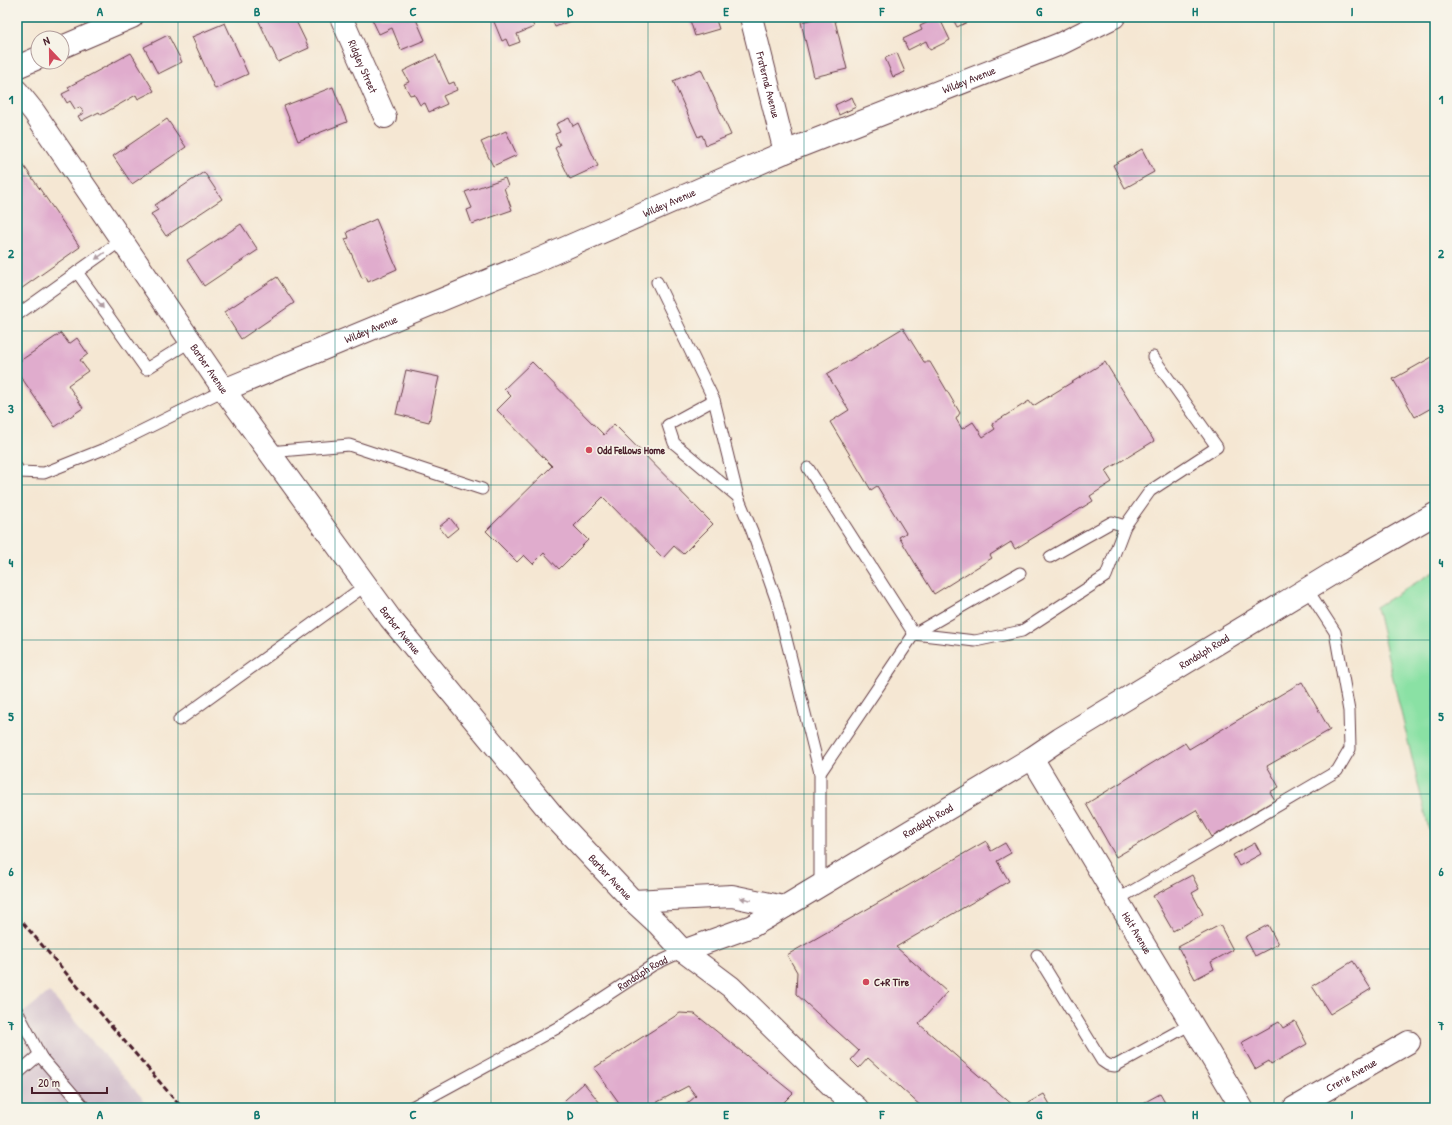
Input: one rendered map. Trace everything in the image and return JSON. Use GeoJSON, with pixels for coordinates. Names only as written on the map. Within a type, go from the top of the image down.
{"type":"FeatureCollection","features":[{"type":"Feature","properties":{"kind":"street"},"geometry":{"type":"LineString","coordinates":[[70,44],[132,17]]}},
{"type":"Feature","properties":{"kind":"street","name":"Ridgley Street"},"geometry":{"type":"LineString","coordinates":[[341,17],[385,117]]}},
{"type":"Feature","properties":{"kind":"street","name":"Fraternal Avenue"},"geometry":{"type":"LineString","coordinates":[[751,17],[785,152]]}},
{"type":"Feature","properties":{"kind":"street","name":"Wildey Avenue"},"geometry":{"type":"LineString","coordinates":[[224,390],[540,259],[785,152],[1060,44],[1114,17]]}},
{"type":"Feature","properties":{"kind":"street"},"geometry":{"type":"LineString","coordinates":[[17,67],[30,61]]}},
{"type":"Feature","properties":{"kind":"street","name":"Barber Avenue"},"geometry":{"type":"LineString","coordinates":[[17,91],[34,112],[224,390],[390,618],[425,662],[546,807],[633,901],[659,925],[683,951],[731,987],[832,1086],[857,1108]]}},
{"type":"Feature","properties":{"kind":"street","name":"Randolph Road"},"geometry":{"type":"LineString","coordinates":[[683,951],[752,926],[1032,758],[1060,739],[1348,564],[1435,514]]}},
{"type":"Feature","properties":{"kind":"street","name":"Holt Avenue"},"geometry":{"type":"LineString","coordinates":[[1032,758],[1242,1108]]}},
{"type":"Feature","properties":{"kind":"street"},"geometry":{"type":"LineString","coordinates":[[633,901],[732,896],[784,907]]}},
{"type":"Feature","properties":{"kind":"street","name":"Crerie Avenue"},"geometry":{"type":"LineString","coordinates":[[1294,1108],[1409,1042]]}},
{"type":"Feature","properties":{"kind":"lane"},"geometry":{"type":"LineString","coordinates":[[17,315],[122,240]]}},
{"type":"Feature","properties":{"kind":"lane"},"geometry":{"type":"LineString","coordinates":[[77,272],[146,369],[191,342]]}},
{"type":"Feature","properties":{"kind":"lane"},"geometry":{"type":"LineString","coordinates":[[657,282],[714,400],[738,497],[752,531],[776,599],[820,773],[820,886]]}},
{"type":"Feature","properties":{"kind":"lane"},"geometry":{"type":"LineString","coordinates":[[914,634],[975,641],[1022,631],[1106,576],[1125,526],[1150,491],[1217,448],[1153,357]]}},
{"type":"Feature","properties":{"kind":"lane"},"geometry":{"type":"LineString","coordinates":[[17,468],[20,472],[44,473],[109,447],[224,390]]}},
{"type":"Feature","properties":{"kind":"lane"},"geometry":{"type":"LineString","coordinates":[[714,400],[668,425],[674,443],[738,497]]}},
{"type":"Feature","properties":{"kind":"lane"},"geometry":{"type":"LineString","coordinates":[[269,452],[349,446],[482,489]]}},
{"type":"Feature","properties":{"kind":"lane"},"geometry":{"type":"LineString","coordinates":[[808,468],[914,634]]}},
{"type":"Feature","properties":{"kind":"lane"},"geometry":{"type":"LineString","coordinates":[[1050,557],[1112,522],[1125,526]]}},
{"type":"Feature","properties":{"kind":"lane"},"geometry":{"type":"LineString","coordinates":[[820,773],[914,634],[1020,573]]}},
{"type":"Feature","properties":{"kind":"lane"},"geometry":{"type":"LineString","coordinates":[[179,720],[366,585]]}},
{"type":"Feature","properties":{"kind":"lane"},"geometry":{"type":"LineString","coordinates":[[1117,900],[1337,771],[1350,749],[1349,711],[1335,632],[1307,589]]}},
{"type":"Feature","properties":{"kind":"lane","name":"Randolph Road"},"geometry":{"type":"LineString","coordinates":[[410,1108],[557,1028],[652,965],[683,951]]}},
{"type":"Feature","properties":{"kind":"lane"},"geometry":{"type":"LineString","coordinates":[[1037,955],[1102,1061],[1108,1065],[1115,1066],[1191,1024]]}},
{"type":"Feature","properties":{"kind":"lane"},"geometry":{"type":"LineString","coordinates":[[17,1011],[41,1057],[85,1108]]}},
{"type":"Feature","properties":{"kind":"lane"},"geometry":{"type":"LineString","coordinates":[[17,1074],[39,1055],[41,1057]]}},
{"type":"Feature","properties":{"kind":"shaded area"},"geometry":{"type":"Polygon","coordinates":[[[49,992],[151,1108],[17,1108],[17,1018],[49,992]]]}},
{"type":"Feature","properties":{"kind":"green space"},"geometry":{"type":"Polygon","coordinates":[[[1435,571],[1435,855],[1376,607],[1435,571]]]}},
{"type":"Feature","properties":{"kind":"building"},"geometry":{"type":"Polygon","coordinates":[[[257,17],[294,17],[309,48],[278,62],[257,17]]]}},
{"type":"Feature","properties":{"kind":"building"},"geometry":{"type":"Polygon","coordinates":[[[371,17],[415,17],[425,40],[401,50],[392,28],[379,34],[371,17]]]}},
{"type":"Feature","properties":{"kind":"building"},"geometry":{"type":"Polygon","coordinates":[[[492,17],[522,17],[523,20],[530,17],[534,27],[517,34],[520,42],[509,46],[506,39],[502,41],[492,17]]]}},
{"type":"Feature","properties":{"kind":"building"},"geometry":{"type":"Polygon","coordinates":[[[551,17],[580,17],[555,27],[551,17]]]}},
{"type":"Feature","properties":{"kind":"building"},"geometry":{"type":"Polygon","coordinates":[[[689,17],[715,17],[719,29],[695,36],[689,17]]]}},
{"type":"Feature","properties":{"kind":"building"},"geometry":{"type":"Polygon","coordinates":[[[821,17],[834,17],[847,69],[814,77],[801,22],[821,17]]]}},
{"type":"Feature","properties":{"kind":"building"},"geometry":{"type":"Polygon","coordinates":[[[939,17],[950,40],[930,50],[926,41],[908,50],[903,39],[922,30],[920,26],[939,17]]]}},
{"type":"Feature","properties":{"kind":"building"},"geometry":{"type":"Polygon","coordinates":[[[952,17],[978,17],[957,27],[952,17]]]}},
{"type":"Feature","properties":{"kind":"building"},"geometry":{"type":"Polygon","coordinates":[[[225,23],[248,74],[215,89],[192,37],[225,23]]]}},
{"type":"Feature","properties":{"kind":"building"},"geometry":{"type":"Polygon","coordinates":[[[168,35],[182,62],[158,74],[144,47],[168,35]]]}},
{"type":"Feature","properties":{"kind":"building"},"geometry":{"type":"Polygon","coordinates":[[[131,53],[154,91],[138,99],[136,95],[101,115],[99,112],[81,121],[78,116],[84,113],[80,107],[75,109],[70,101],[67,103],[62,94],[70,90],[68,87],[131,53]]]}},
{"type":"Feature","properties":{"kind":"building"},"geometry":{"type":"Polygon","coordinates":[[[897,53],[905,72],[893,77],[885,58],[897,53]]]}},
{"type":"Feature","properties":{"kind":"building"},"geometry":{"type":"Polygon","coordinates":[[[436,55],[449,84],[454,82],[457,90],[443,96],[447,104],[429,112],[425,103],[420,105],[414,94],[410,95],[404,84],[409,82],[403,71],[436,55]]]}},
{"type":"Feature","properties":{"kind":"building"},"geometry":{"type":"Polygon","coordinates":[[[701,69],[731,135],[706,145],[702,135],[698,137],[673,81],[701,69]]]}},
{"type":"Feature","properties":{"kind":"building"},"geometry":{"type":"Polygon","coordinates":[[[333,87],[347,122],[298,141],[284,106],[333,87]]]}},
{"type":"Feature","properties":{"kind":"building"},"geometry":{"type":"Polygon","coordinates":[[[852,97],[856,107],[839,115],[835,105],[852,97]]]}},
{"type":"Feature","properties":{"kind":"building"},"geometry":{"type":"Polygon","coordinates":[[[569,118],[573,126],[578,123],[598,166],[570,179],[555,148],[560,145],[555,134],[560,132],[556,124],[569,118]]]}},
{"type":"Feature","properties":{"kind":"building"},"geometry":{"type":"Polygon","coordinates":[[[167,119],[186,147],[132,184],[113,156],[167,119]]]}},
{"type":"Feature","properties":{"kind":"building"},"geometry":{"type":"Polygon","coordinates":[[[506,131],[517,155],[493,166],[481,142],[506,131]]]}},
{"type":"Feature","properties":{"kind":"building"},"geometry":{"type":"Polygon","coordinates":[[[1142,149],[1154,172],[1125,188],[1113,165],[1142,149]]]}},
{"type":"Feature","properties":{"kind":"building"},"geometry":{"type":"Polygon","coordinates":[[[17,156],[80,247],[18,291],[17,289],[17,156]]]}},
{"type":"Feature","properties":{"kind":"building"},"geometry":{"type":"Polygon","coordinates":[[[204,172],[222,199],[166,236],[151,214],[158,210],[155,205],[204,172]]]}},
{"type":"Feature","properties":{"kind":"building"},"geometry":{"type":"Polygon","coordinates":[[[505,178],[508,186],[504,188],[512,210],[472,224],[467,210],[472,208],[465,192],[505,178]]]}},
{"type":"Feature","properties":{"kind":"building"},"geometry":{"type":"Polygon","coordinates":[[[376,219],[397,269],[368,282],[366,277],[362,278],[345,239],[349,238],[347,232],[376,219]]]}},
{"type":"Feature","properties":{"kind":"building"},"geometry":{"type":"Polygon","coordinates":[[[241,224],[258,250],[204,286],[187,260],[241,224]]]}},
{"type":"Feature","properties":{"kind":"building"},"geometry":{"type":"Polygon","coordinates":[[[277,277],[294,303],[241,339],[224,312],[277,277]]]}},
{"type":"Feature","properties":{"kind":"building"},"geometry":{"type":"Polygon","coordinates":[[[903,328],[924,362],[930,362],[960,413],[956,419],[962,429],[973,422],[983,437],[995,429],[992,424],[1029,401],[1033,406],[1105,362],[1154,441],[1105,471],[1112,482],[1090,496],[1093,501],[1015,549],[1011,542],[990,555],[992,558],[934,594],[899,537],[906,533],[877,486],[871,490],[830,422],[849,410],[827,374],[903,328]]]}},
{"type":"Feature","properties":{"kind":"building"},"geometry":{"type":"Polygon","coordinates":[[[61,333],[69,344],[77,338],[88,354],[80,360],[88,371],[68,385],[83,408],[55,427],[17,371],[17,363],[61,333]]]}},
{"type":"Feature","properties":{"kind":"building"},"geometry":{"type":"Polygon","coordinates":[[[1432,357],[1435,362],[1435,411],[1433,407],[1415,417],[1393,379],[1432,357]]]}},
{"type":"Feature","properties":{"kind":"building","name":"Odd Fellows Home"},"geometry":{"type":"Polygon","coordinates":[[[532,362],[604,435],[614,424],[713,524],[683,554],[674,546],[663,558],[603,497],[574,526],[588,540],[559,569],[544,553],[533,564],[524,555],[517,562],[486,531],[552,466],[497,410],[511,396],[504,389],[532,362]]]}},
{"type":"Feature","properties":{"kind":"building"},"geometry":{"type":"Polygon","coordinates":[[[406,370],[439,377],[429,422],[396,414],[406,370]]]}},
{"type":"Feature","properties":{"kind":"building"},"geometry":{"type":"Polygon","coordinates":[[[450,518],[458,528],[447,537],[439,527],[450,518]]]}},
{"type":"Feature","properties":{"kind":"building"},"geometry":{"type":"Polygon","coordinates":[[[1302,682],[1330,730],[1267,766],[1279,787],[1270,792],[1275,800],[1212,837],[1196,810],[1116,857],[1086,804],[1185,743],[1189,749],[1302,682]]]}},
{"type":"Feature","properties":{"kind":"building","name":"C+R Tire"},"geometry":{"type":"Polygon","coordinates":[[[986,841],[991,851],[1005,843],[1011,853],[997,861],[1009,881],[896,947],[947,992],[919,1024],[1014,1106],[1011,1108],[923,1108],[868,1058],[859,1068],[851,1060],[859,1051],[796,994],[797,972],[787,955],[986,841]]]}},
{"type":"Feature","properties":{"kind":"building"},"geometry":{"type":"Polygon","coordinates":[[[1255,843],[1261,854],[1239,866],[1233,855],[1255,843]]]}},
{"type":"Feature","properties":{"kind":"building"},"geometry":{"type":"Polygon","coordinates":[[[1192,875],[1199,889],[1192,893],[1203,914],[1173,931],[1153,896],[1192,875]]]}},
{"type":"Feature","properties":{"kind":"building"},"geometry":{"type":"Polygon","coordinates":[[[1220,925],[1233,950],[1211,962],[1214,969],[1195,979],[1178,947],[1220,925]]]}},
{"type":"Feature","properties":{"kind":"building"},"geometry":{"type":"Polygon","coordinates":[[[1268,925],[1278,944],[1255,956],[1245,937],[1268,925]]]}},
{"type":"Feature","properties":{"kind":"building"},"geometry":{"type":"Polygon","coordinates":[[[1353,961],[1371,989],[1330,1014],[1312,986],[1353,961]]]}},
{"type":"Feature","properties":{"kind":"building"},"geometry":{"type":"Polygon","coordinates":[[[680,1013],[695,1014],[793,1093],[778,1108],[682,1108],[696,1096],[688,1086],[646,1108],[623,1108],[594,1068],[680,1013]]]}},
{"type":"Feature","properties":{"kind":"building"},"geometry":{"type":"Polygon","coordinates":[[[1295,1021],[1307,1044],[1271,1064],[1269,1061],[1255,1069],[1241,1043],[1279,1022],[1283,1028],[1295,1021]]]}},
{"type":"Feature","properties":{"kind":"building"},"geometry":{"type":"Polygon","coordinates":[[[584,1083],[604,1108],[556,1108],[584,1083]]]}},
{"type":"Feature","properties":{"kind":"building"},"geometry":{"type":"Polygon","coordinates":[[[1044,1094],[1052,1108],[1019,1108],[1044,1094]]]}},
{"type":"Feature","properties":{"kind":"building"},"geometry":{"type":"Polygon","coordinates":[[[1160,1094],[1168,1108],[1134,1108],[1160,1094]]]}},
{"type":"Feature","properties":{"kind":"building"},"geometry":{"type":"Polygon","coordinates":[[[1388,1103],[1391,1108],[1379,1108],[1388,1103]]]}},
{"type":"Feature","properties":{"kind":"railway"},"geometry":{"type":"LineString","coordinates":[[17,916],[182,1108]]}},
{"type":"Feature","properties":{"kind":"place","name":"Odd Fellows Home"},"geometry":{"type":"Point","coordinates":[589,450]}},
{"type":"Feature","properties":{"kind":"place","name":"C+R Tire"},"geometry":{"type":"Point","coordinates":[866,982]}}]}
